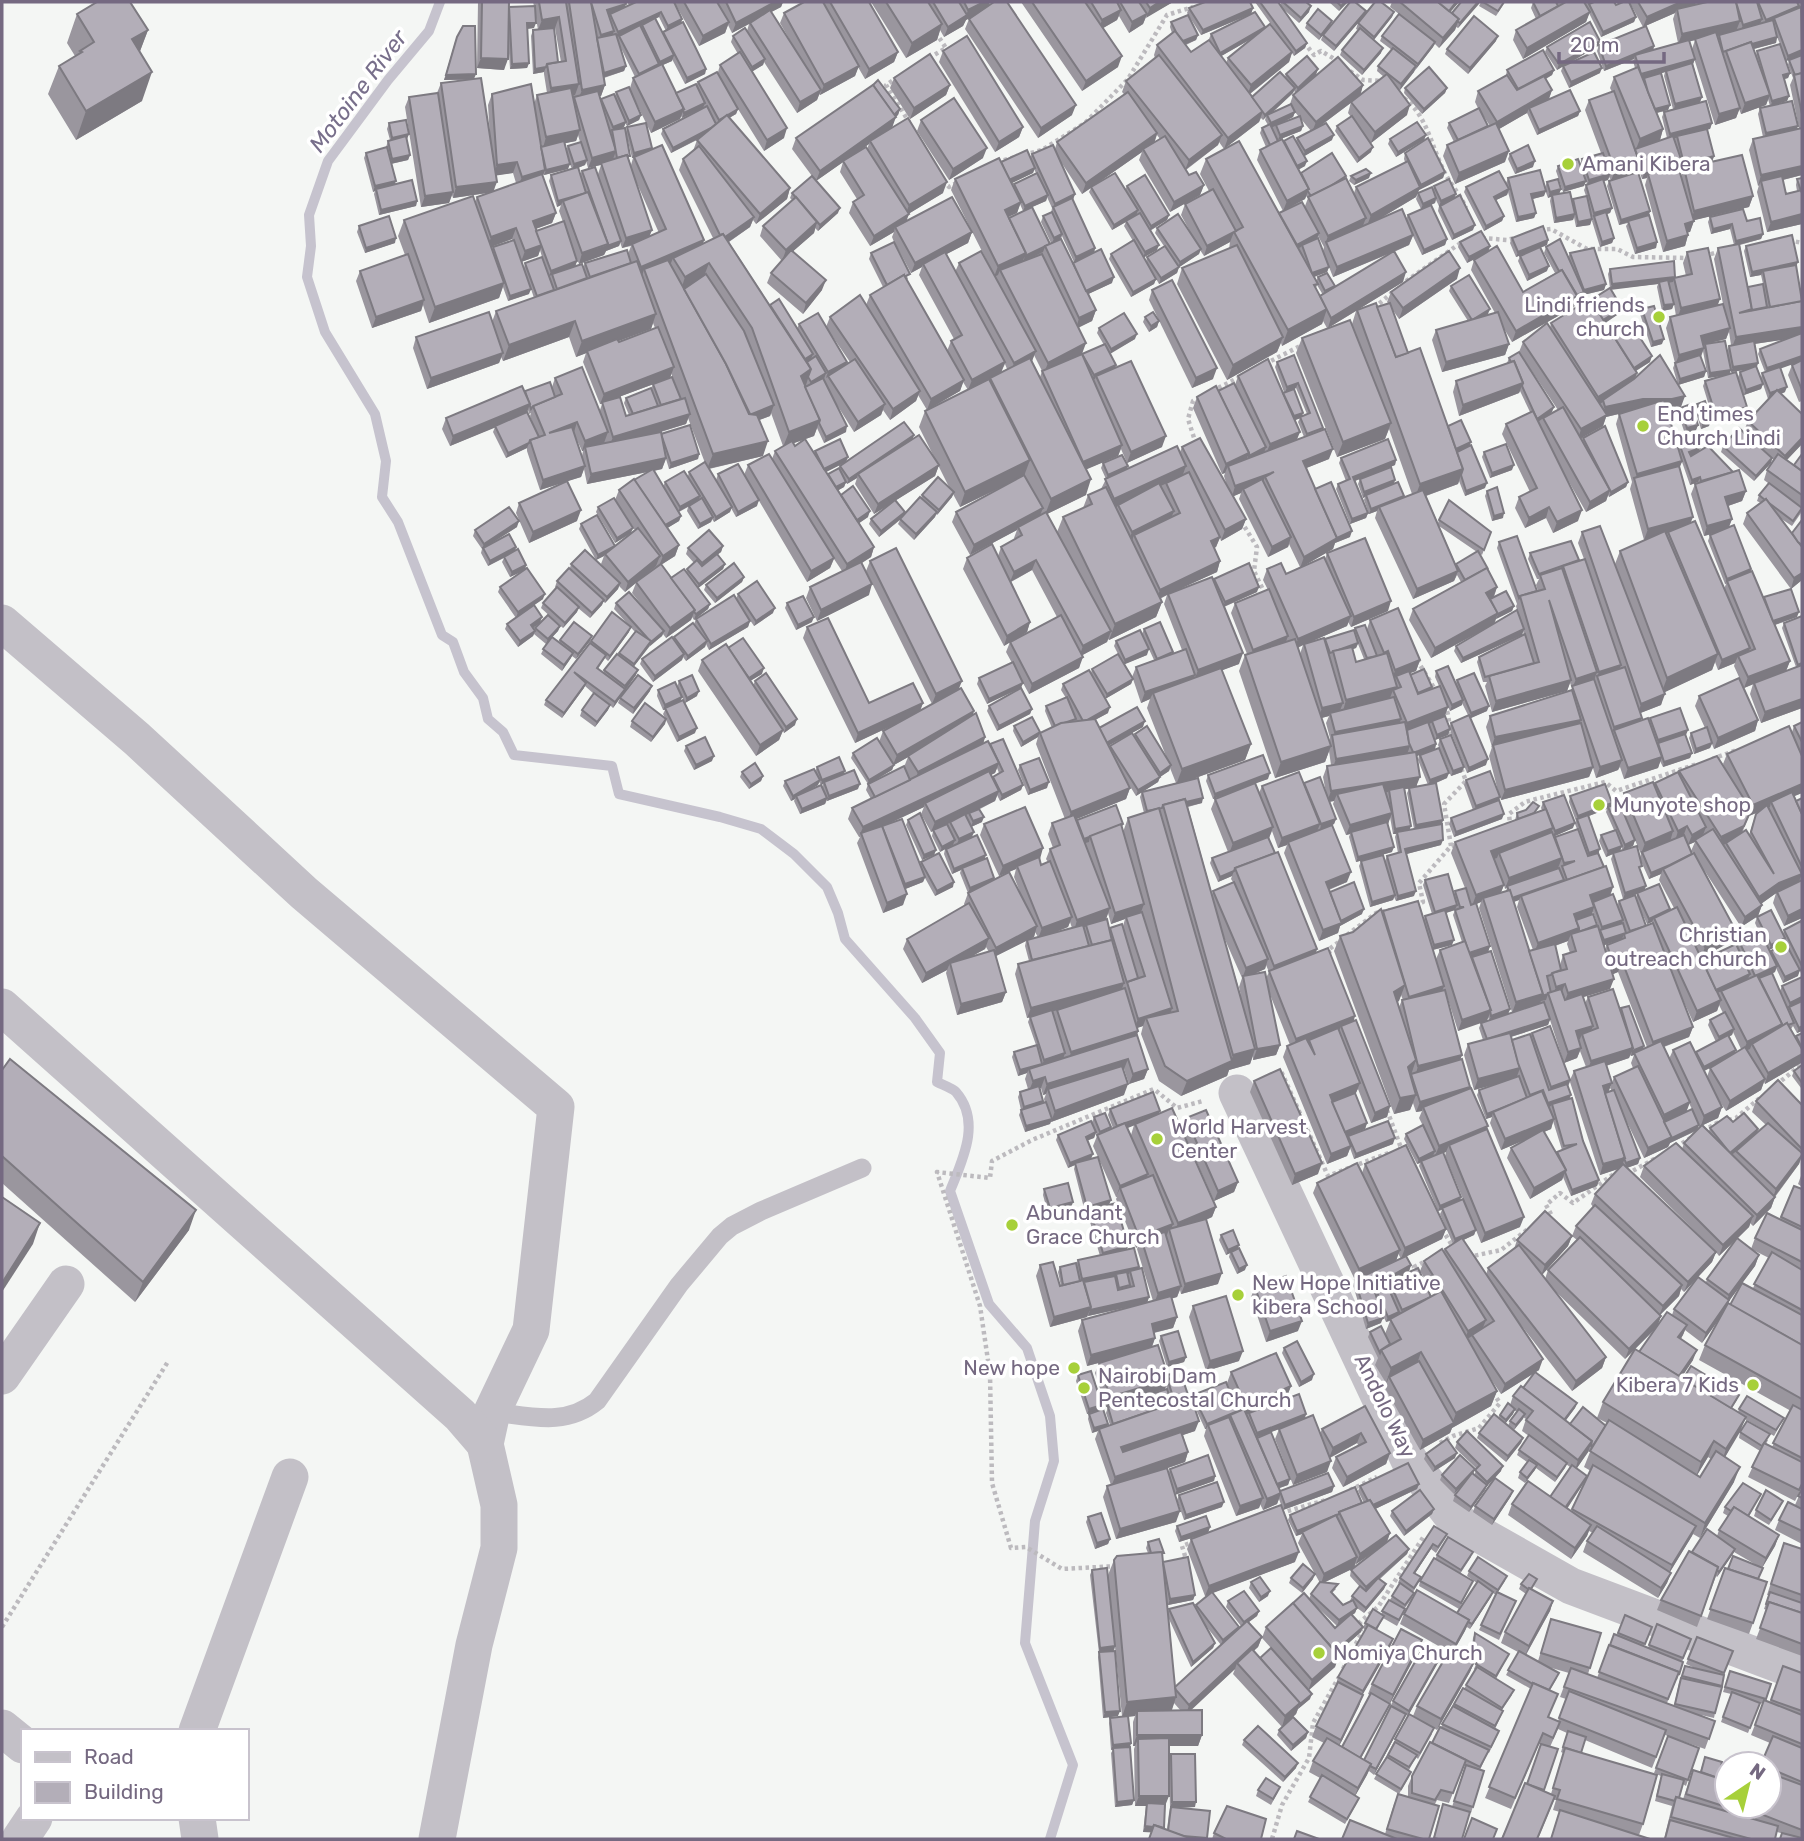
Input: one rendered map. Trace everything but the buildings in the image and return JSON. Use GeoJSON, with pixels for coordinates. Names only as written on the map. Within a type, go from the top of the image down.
{"type":"FeatureCollection","features":[{"type":"Feature","properties":{"kind":"street"},"geometry":{"type":"LineString","coordinates":[[2,623],[137,739],[304,893],[556,1107],[531,1330],[489,1428],[499,1505],[499,1548],[474,1645],[437,1839]]}},
{"type":"Feature","properties":{"kind":"street"},"geometry":{"type":"LineString","coordinates":[[2,1006],[460,1415],[489,1428]]}},
{"type":"Feature","properties":{"kind":"street","name":"Andolo Way"},"geometry":{"type":"LineString","coordinates":[[1237,1093],[1409,1460],[1456,1521],[1571,1586],[1802,1673]]}},
{"type":"Feature","properties":{"kind":"street"},"geometry":{"type":"LineString","coordinates":[[2,1376],[66,1284]]}},
{"type":"Feature","properties":{"kind":"street"},"geometry":{"type":"LineString","coordinates":[[199,1729],[290,1477]]}},
{"type":"Feature","properties":{"kind":"street"},"geometry":{"type":"LineString","coordinates":[[2,1728],[21,1743]]}},
{"type":"Feature","properties":{"kind":"street"},"geometry":{"type":"LineString","coordinates":[[20,1839],[33,1820]]}},
{"type":"Feature","properties":{"kind":"street"},"geometry":{"type":"LineString","coordinates":[[197,1820],[200,1839]]}},
{"type":"Feature","properties":{"kind":"lane"},"geometry":{"type":"LineString","coordinates":[[489,1428],[569,1418],[585,1411],[597,1401],[679,1285],[720,1236],[732,1226],[761,1211],[862,1168]]}},
{"type":"Feature","properties":{"kind":"path"},"geometry":{"type":"LineString","coordinates":[[1181,2],[1185,10]]}},
{"type":"Feature","properties":{"kind":"path"},"geometry":{"type":"LineString","coordinates":[[992,164],[1042,150],[1085,123],[1128,79],[1167,15],[1196,6]]}},
{"type":"Feature","properties":{"kind":"path"},"geometry":{"type":"LineString","coordinates":[[926,60],[946,48],[931,25]]}},
{"type":"Feature","properties":{"kind":"path"},"geometry":{"type":"LineString","coordinates":[[1299,34],[1314,55],[1321,51],[1336,58],[1363,80],[1382,80],[1390,87]]}},
{"type":"Feature","properties":{"kind":"path"},"geometry":{"type":"LineString","coordinates":[[906,73],[886,85],[910,124]]}},
{"type":"Feature","properties":{"kind":"path"},"geometry":{"type":"LineString","coordinates":[[1399,94],[1411,103],[1422,120],[1446,175],[1468,212]]}},
{"type":"Feature","properties":{"kind":"path"},"geometry":{"type":"LineString","coordinates":[[942,177],[949,187],[960,182]]}},
{"type":"Feature","properties":{"kind":"path"},"geometry":{"type":"LineString","coordinates":[[1534,231],[1551,229],[1587,249],[1617,249],[1633,257],[1691,258]]}},
{"type":"Feature","properties":{"kind":"path"},"geometry":{"type":"LineString","coordinates":[[1477,235],[1507,240],[1525,234]]}},
{"type":"Feature","properties":{"kind":"path"},"geometry":{"type":"LineString","coordinates":[[1784,239],[1802,243]]}},
{"type":"Feature","properties":{"kind":"path"},"geometry":{"type":"LineString","coordinates":[[1369,312],[1399,286],[1466,240]]}},
{"type":"Feature","properties":{"kind":"path"},"geometry":{"type":"LineString","coordinates":[[1700,258],[1726,250]]}},
{"type":"Feature","properties":{"kind":"path"},"geometry":{"type":"LineString","coordinates":[[1263,365],[1312,341]]}},
{"type":"Feature","properties":{"kind":"path"},"geometry":{"type":"LineString","coordinates":[[1201,451],[1188,419],[1193,401],[1253,371]]}},
{"type":"Feature","properties":{"kind":"path"},"geometry":{"type":"LineString","coordinates":[[1238,517],[1256,547],[1254,571],[1270,606]]}},
{"type":"Feature","properties":{"kind":"path"},"geometry":{"type":"LineString","coordinates":[[1412,654],[1437,693]]}},
{"type":"Feature","properties":{"kind":"path"},"geometry":{"type":"LineString","coordinates":[[1444,703],[1450,713],[1448,728],[1454,749]]}},
{"type":"Feature","properties":{"kind":"path"},"geometry":{"type":"LineString","coordinates":[[1498,828],[1510,824],[1509,814],[1525,802],[1605,782],[1616,791],[1741,748]]}},
{"type":"Feature","properties":{"kind":"path"},"geometry":{"type":"LineString","coordinates":[[1451,846],[1444,804],[1466,781],[1458,760]]}},
{"type":"Feature","properties":{"kind":"path"},"geometry":{"type":"LineString","coordinates":[[1412,904],[1423,902],[1419,883],[1451,846],[1462,842]]}},
{"type":"Feature","properties":{"kind":"path"},"geometry":{"type":"LineString","coordinates":[[1333,963],[1328,950],[1376,913],[1400,907]]}},
{"type":"Feature","properties":{"kind":"path"},"geometry":{"type":"LineString","coordinates":[[1773,1087],[1802,1064]]}},
{"type":"Feature","properties":{"kind":"path"},"geometry":{"type":"LineString","coordinates":[[1128,1565],[1062,1569],[1026,1548],[1011,1548],[992,1483],[990,1374],[980,1306],[937,1172],[990,1178],[992,1161],[1065,1126],[1154,1089],[1177,1108],[1237,1093],[1281,1071],[1328,1176],[1402,1148]]}},
{"type":"Feature","properties":{"kind":"path"},"geometry":{"type":"LineString","coordinates":[[1668,1153],[1717,1123],[1736,1118],[1764,1095]]}},
{"type":"Feature","properties":{"kind":"path"},"geometry":{"type":"LineString","coordinates":[[1384,1101],[1406,1156]]}},
{"type":"Feature","properties":{"kind":"path"},"geometry":{"type":"LineString","coordinates":[[1538,1221],[1552,1216],[1546,1205],[1560,1193],[1573,1203],[1614,1174],[1629,1174],[1657,1158]]}},
{"type":"Feature","properties":{"kind":"path"},"geometry":{"type":"LineString","coordinates":[[1438,1219],[1455,1246],[1445,1251]]}},
{"type":"Feature","properties":{"kind":"path"},"geometry":{"type":"LineString","coordinates":[[1466,1251],[1473,1256],[1502,1250],[1532,1226]]}},
{"type":"Feature","properties":{"kind":"path"},"geometry":{"type":"LineString","coordinates":[[1420,1277],[1414,1267],[1437,1254]]}},
{"type":"Feature","properties":{"kind":"path"},"geometry":{"type":"LineString","coordinates":[[2,1627],[169,1360]]}},
{"type":"Feature","properties":{"kind":"path"},"geometry":{"type":"LineString","coordinates":[[1342,1494],[1453,1436],[1479,1428],[1500,1403],[1486,1382]]}},
{"type":"Feature","properties":{"kind":"path"},"geometry":{"type":"LineString","coordinates":[[1275,1513],[1286,1513],[1331,1498]]}},
{"type":"Feature","properties":{"kind":"path"},"geometry":{"type":"LineString","coordinates":[[1272,1839],[1282,1805],[1308,1758],[1313,1723],[1361,1634],[1360,1622],[1378,1607],[1434,1524],[1456,1521]]}},
{"type":"Feature","properties":{"kind":"path"},"geometry":{"type":"LineString","coordinates":[[1175,1560],[1186,1559],[1182,1546],[1205,1537]]}},
{"type":"Feature","properties":{"kind":"waterway","name":"Motoine River"},"geometry":{"type":"LineString","coordinates":[[440,2],[429,31],[388,80],[328,161],[309,215],[311,246],[307,277],[325,332],[375,414],[386,461],[382,497],[398,522],[442,635],[453,642],[464,672],[483,698],[488,719],[503,732],[514,755],[612,766],[619,794],[761,829],[794,854],[827,887],[845,939],[915,1018],[940,1053],[937,1082],[956,1092],[964,1104],[969,1129],[964,1154],[950,1191],[989,1304],[1027,1348],[1050,1416],[1054,1461],[1035,1521],[1025,1643],[1073,1765],[1050,1839]]}},
{"type":"Feature","properties":{"kind":"place","name":"Amani Kibera"},"geometry":{"type":"Point","coordinates":[1568,164]}},
{"type":"Feature","properties":{"kind":"place","name":"Lindi friends church"},"geometry":{"type":"Point","coordinates":[1659,317]}},
{"type":"Feature","properties":{"kind":"place","name":"End times Church Lindi"},"geometry":{"type":"Point","coordinates":[1643,426]}},
{"type":"Feature","properties":{"kind":"place","name":"Munyote shop"},"geometry":{"type":"Point","coordinates":[1599,805]}},
{"type":"Feature","properties":{"kind":"place","name":"Christian outreach church"},"geometry":{"type":"Point","coordinates":[1781,947]}},
{"type":"Feature","properties":{"kind":"place","name":"World Harvest Center"},"geometry":{"type":"Point","coordinates":[1157,1139]}},
{"type":"Feature","properties":{"kind":"place","name":"Abundant Grace Church"},"geometry":{"type":"Point","coordinates":[1012,1225]}},
{"type":"Feature","properties":{"kind":"place","name":"New Hope Initiative kibera School"},"geometry":{"type":"Point","coordinates":[1238,1295]}},
{"type":"Feature","properties":{"kind":"place","name":"New hope"},"geometry":{"type":"Point","coordinates":[1074,1368]}},
{"type":"Feature","properties":{"kind":"place","name":"Kibera 7 Kids"},"geometry":{"type":"Point","coordinates":[1753,1385]}},
{"type":"Feature","properties":{"kind":"place","name":"Nairobi Dam Pentecostal Church"},"geometry":{"type":"Point","coordinates":[1084,1388]}},
{"type":"Feature","properties":{"kind":"place","name":"Nomiya Church"},"geometry":{"type":"Point","coordinates":[1319,1653]}}]}
